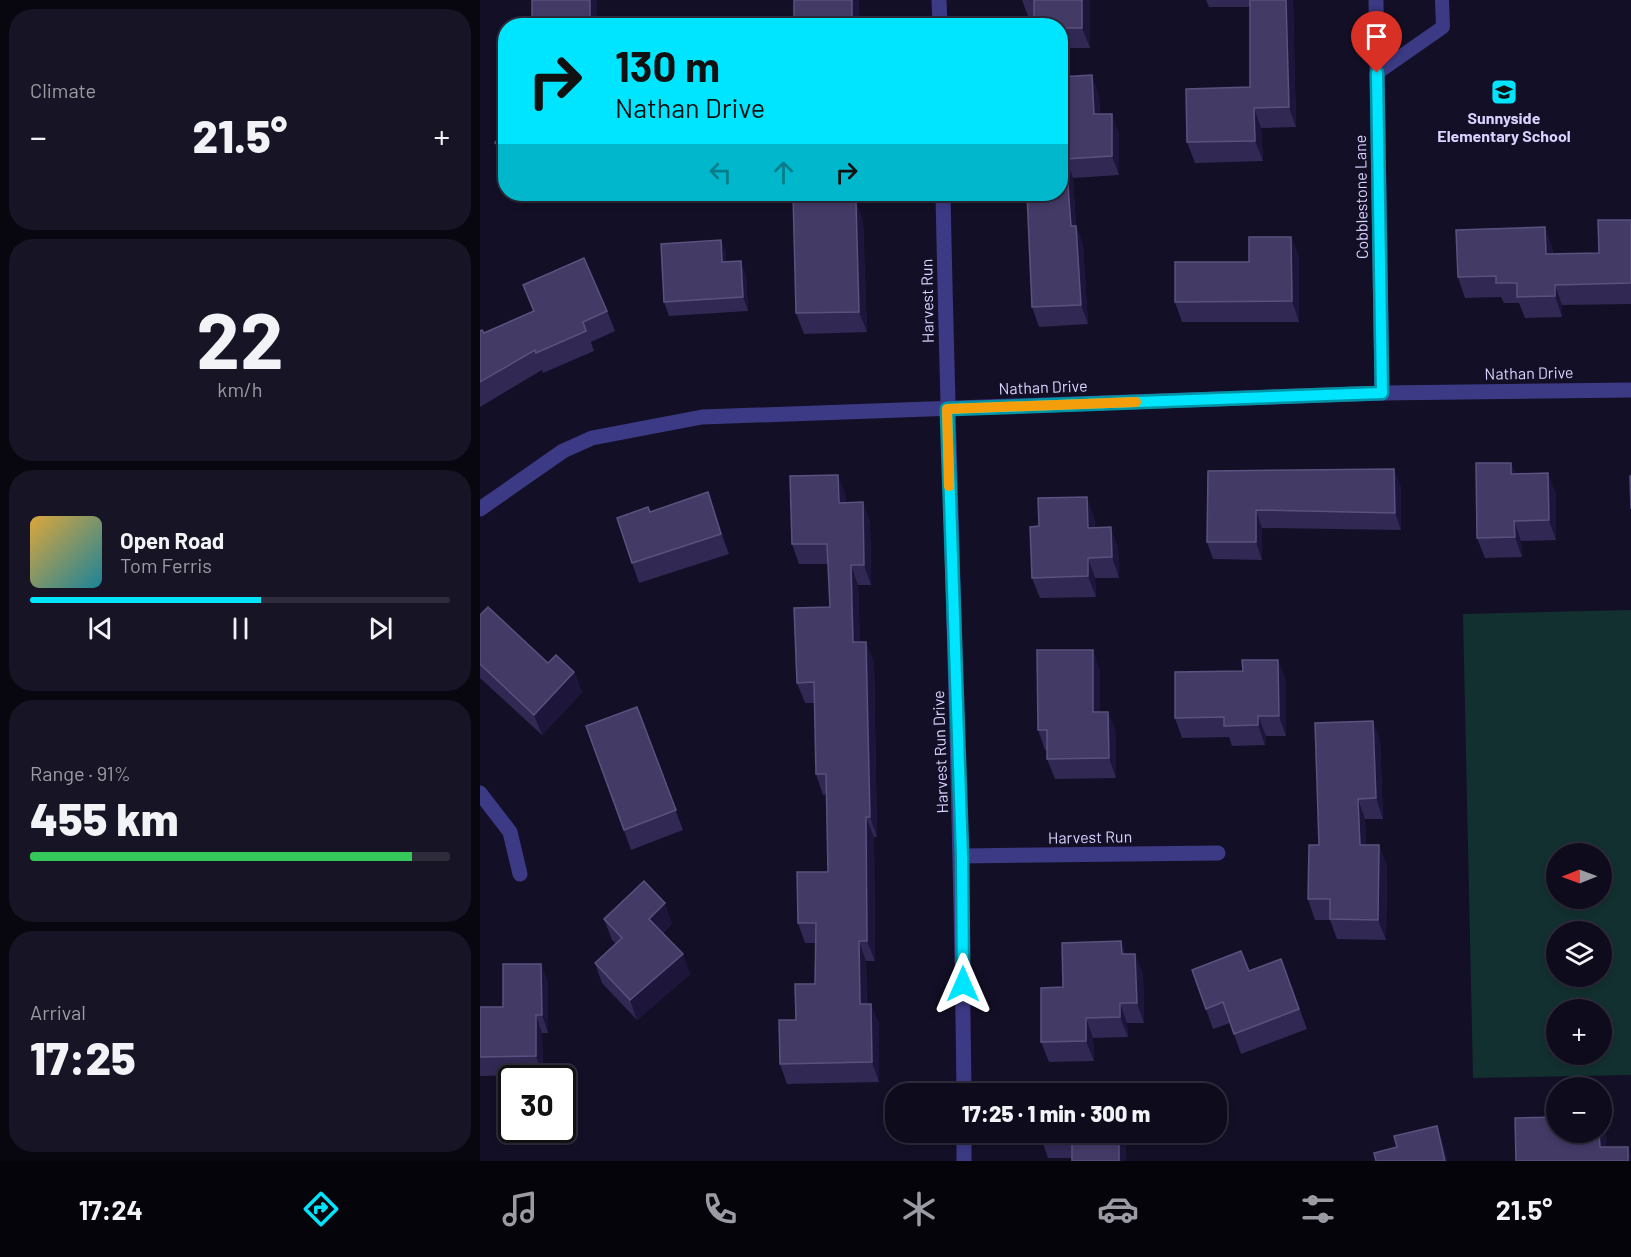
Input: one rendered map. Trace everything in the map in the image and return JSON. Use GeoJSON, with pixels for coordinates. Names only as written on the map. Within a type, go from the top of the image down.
{"type":"FeatureCollection","features":[{"type":"Feature","properties":{"kind":"street"},"geometry":{"type":"LineString","coordinates":[[939,0],[940,18]]}},
{"type":"Feature","properties":{"kind":"street","name":"Cobblestone Lane"},"geometry":{"type":"LineString","coordinates":[[1376,0],[1382,393]]}},
{"type":"Feature","properties":{"kind":"street","name":"Harvest Run"},"geometry":{"type":"LineString","coordinates":[[943,201],[947,409]]}},
{"type":"Feature","properties":{"kind":"street","name":"Nathan Drive"},"geometry":{"type":"LineString","coordinates":[[480,509],[563,451],[592,438],[702,417],[1382,393],[1631,390]]}},
{"type":"Feature","properties":{"kind":"street","name":"Harvest Run Drive"},"geometry":{"type":"LineString","coordinates":[[947,409],[962,856],[964,1083]]}},
{"type":"Feature","properties":{"kind":"street"},"geometry":{"type":"LineString","coordinates":[[480,793],[510,832],[520,874]]}},
{"type":"Feature","properties":{"kind":"street","name":"Harvest Run"},"geometry":{"type":"LineString","coordinates":[[962,856],[1218,853]]}},
{"type":"Feature","properties":{"kind":"street"},"geometry":{"type":"LineString","coordinates":[[964,1143],[964,1161]]}},
{"type":"Feature","properties":{"kind":"lane"},"geometry":{"type":"LineString","coordinates":[[1377,73],[1443,27],[1442,0]]}},
{"type":"Feature","properties":{"kind":"green space"},"geometry":{"type":"Polygon","coordinates":[[[1631,610],[1631,1075],[1473,1078],[1463,614],[1631,610]]]}},
{"type":"Feature","properties":{"kind":"building"},"geometry":{"type":"Polygon","coordinates":[[[532,0],[590,0],[590,18],[532,18],[532,0]]]}},
{"type":"Feature","properties":{"kind":"building"},"geometry":{"type":"Polygon","coordinates":[[[794,0],[852,0],[852,18],[794,17],[794,0]]]}},
{"type":"Feature","properties":{"kind":"building"},"geometry":{"type":"Polygon","coordinates":[[[1034,0],[1082,0],[1082,28],[1068,28],[1068,18],[1034,18],[1034,0]]]}},
{"type":"Feature","properties":{"kind":"building"},"geometry":{"type":"Polygon","coordinates":[[[1250,0],[1286,0],[1289,107],[1254,108],[1255,141],[1187,142],[1186,89],[1250,87],[1250,0]]]}},
{"type":"Feature","properties":{"kind":"building"},"geometry":{"type":"Polygon","coordinates":[[[1092,75],[1094,114],[1112,114],[1112,156],[1068,159],[1068,76],[1092,75]]]}},
{"type":"Feature","properties":{"kind":"building"},"geometry":{"type":"Polygon","coordinates":[[[1068,186],[1071,226],[1076,226],[1081,305],[1032,307],[1027,201],[1068,201],[1068,186]]]}},
{"type":"Feature","properties":{"kind":"building"},"geometry":{"type":"Polygon","coordinates":[[[793,201],[856,202],[859,312],[796,313],[793,201]]]}},
{"type":"Feature","properties":{"kind":"building"},"geometry":{"type":"Polygon","coordinates":[[[1598,220],[1631,220],[1631,283],[1555,285],[1555,296],[1517,297],[1517,283],[1496,283],[1496,276],[1458,277],[1456,230],[1545,227],[1546,254],[1599,253],[1598,220]]]}},
{"type":"Feature","properties":{"kind":"building"},"geometry":{"type":"Polygon","coordinates":[[[1249,237],[1291,237],[1292,301],[1175,302],[1175,262],[1249,262],[1249,237]]]}},
{"type":"Feature","properties":{"kind":"building"},"geometry":{"type":"Polygon","coordinates":[[[721,240],[722,262],[741,261],[743,297],[664,302],[661,244],[721,240]]]}},
{"type":"Feature","properties":{"kind":"building"},"geometry":{"type":"Polygon","coordinates":[[[584,258],[607,311],[583,322],[586,331],[536,353],[535,350],[480,382],[480,331],[484,333],[534,311],[523,285],[584,258]]]}},
{"type":"Feature","properties":{"kind":"building"},"geometry":{"type":"Polygon","coordinates":[[[1476,463],[1511,463],[1511,474],[1548,473],[1549,520],[1514,521],[1515,537],[1477,538],[1476,463]]]}},
{"type":"Feature","properties":{"kind":"building"},"geometry":{"type":"Polygon","coordinates":[[[1394,469],[1395,513],[1256,510],[1256,542],[1207,542],[1208,471],[1394,469]]]}},
{"type":"Feature","properties":{"kind":"building"},"geometry":{"type":"Polygon","coordinates":[[[838,475],[839,503],[863,502],[864,565],[851,565],[853,642],[866,642],[870,817],[866,817],[867,941],[859,941],[860,1004],[871,1004],[872,1062],[780,1064],[779,1020],[796,1020],[795,984],[815,984],[816,923],[798,923],[797,872],[828,872],[826,774],[816,774],[814,682],[797,683],[794,608],[830,607],[827,544],[792,544],[790,476],[838,475]]]}},
{"type":"Feature","properties":{"kind":"building"},"geometry":{"type":"Polygon","coordinates":[[[708,492],[721,534],[632,563],[617,518],[648,507],[650,512],[708,492]]]}},
{"type":"Feature","properties":{"kind":"building"},"geometry":{"type":"Polygon","coordinates":[[[1087,497],[1088,528],[1111,527],[1112,557],[1088,558],[1088,576],[1032,578],[1030,527],[1039,526],[1038,498],[1087,497]]]}},
{"type":"Feature","properties":{"kind":"building"},"geometry":{"type":"Polygon","coordinates":[[[488,607],[548,663],[556,655],[574,672],[534,715],[480,664],[480,615],[488,607]]]}},
{"type":"Feature","properties":{"kind":"building"},"geometry":{"type":"Polygon","coordinates":[[[1037,650],[1093,650],[1093,712],[1108,712],[1109,758],[1047,759],[1047,730],[1038,730],[1037,650]]]}},
{"type":"Feature","properties":{"kind":"building"},"geometry":{"type":"Polygon","coordinates":[[[1242,660],[1278,660],[1279,716],[1258,716],[1258,725],[1224,726],[1224,717],[1175,718],[1175,672],[1243,671],[1242,660]]]}},
{"type":"Feature","properties":{"kind":"building"},"geometry":{"type":"Polygon","coordinates":[[[637,707],[676,810],[624,830],[586,726],[637,707]]]}},
{"type":"Feature","properties":{"kind":"building"},"geometry":{"type":"Polygon","coordinates":[[[1373,721],[1376,798],[1358,799],[1360,845],[1379,845],[1378,920],[1330,919],[1330,899],[1308,899],[1309,845],[1319,845],[1315,723],[1373,721]]]}},
{"type":"Feature","properties":{"kind":"building"},"geometry":{"type":"Polygon","coordinates":[[[644,881],[665,903],[649,919],[683,954],[630,1000],[595,963],[622,938],[604,919],[644,881]]]}},
{"type":"Feature","properties":{"kind":"building"},"geometry":{"type":"Polygon","coordinates":[[[1121,941],[1122,954],[1135,954],[1137,1003],[1120,1003],[1120,1017],[1086,1018],[1086,1041],[1041,1042],[1041,988],[1063,987],[1062,943],[1121,941]]]}},
{"type":"Feature","properties":{"kind":"building"},"geometry":{"type":"Polygon","coordinates":[[[1241,951],[1249,971],[1281,959],[1299,1009],[1234,1034],[1223,1002],[1206,1009],[1192,970],[1241,951]]]}},
{"type":"Feature","properties":{"kind":"building"},"geometry":{"type":"Polygon","coordinates":[[[503,964],[541,964],[542,1015],[536,1015],[536,1056],[480,1057],[480,1007],[503,1007],[503,964]]]}},
{"type":"Feature","properties":{"kind":"building"},"geometry":{"type":"Polygon","coordinates":[[[1546,1117],[1546,1143],[1600,1143],[1600,1147],[1628,1147],[1628,1161],[1516,1161],[1515,1118],[1546,1117]]]}},
{"type":"Feature","properties":{"kind":"building"},"geometry":{"type":"Polygon","coordinates":[[[1437,1126],[1445,1161],[1376,1161],[1374,1153],[1397,1147],[1394,1136],[1437,1126]]]}},
{"type":"Feature","properties":{"kind":"building"},"geometry":{"type":"Polygon","coordinates":[[[1072,1143],[1119,1143],[1119,1161],[1072,1161],[1072,1143]]]}},
{"type":"Feature","properties":{"kind":"slow traffic"},"geometry":{"type":"LineString","coordinates":[[949,486],[947,409],[1136,402]]}},
{"type":"Feature","properties":{"kind":"place","name":"Sunnyside Elementary School"},"geometry":{"type":"Point","coordinates":[1504,92]}},
{"type":"Feature","properties":{"kind":"route"},"geometry":{"type":"LineString","coordinates":[[963,984],[962,856],[947,409],[1382,393],[1377,73]]}}]}
